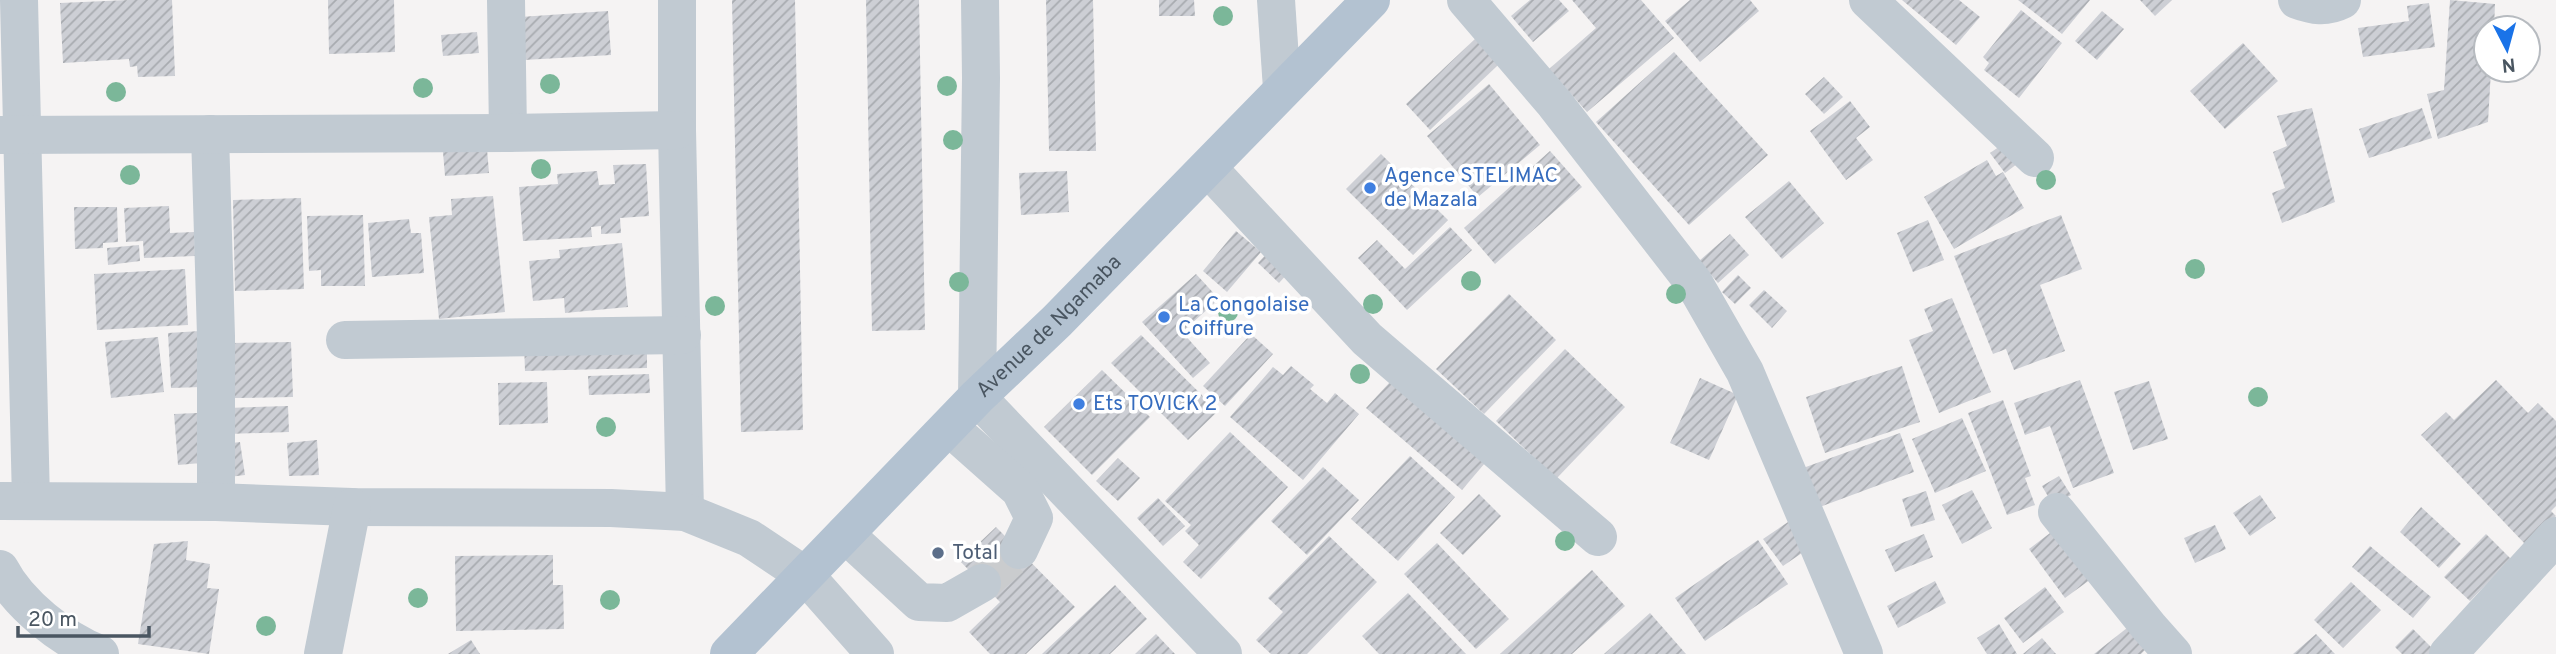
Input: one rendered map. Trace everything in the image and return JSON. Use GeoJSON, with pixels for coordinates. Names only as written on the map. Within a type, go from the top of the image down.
{"type":"FeatureCollection","features":[{"type":"Feature","properties":{"kind":"main road","name":"Avenue de Ngamaba"},"geometry":{"type":"LineString","coordinates":[[729,654],[977,397],[1057,321],[1371,0]]}},
{"type":"Feature","properties":{"kind":"street"},"geometry":{"type":"LineString","coordinates":[[19,0],[11,135],[15,501],[611,508],[685,512],[749,538],[806,576],[875,654]]}},
{"type":"Feature","properties":{"kind":"street"},"geometry":{"type":"LineString","coordinates":[[506,0],[508,133]]}},
{"type":"Feature","properties":{"kind":"street"},"geometry":{"type":"LineString","coordinates":[[677,0],[685,512]]}},
{"type":"Feature","properties":{"kind":"street"},"geometry":{"type":"LineString","coordinates":[[980,0],[977,397],[1223,654]]}},
{"type":"Feature","properties":{"kind":"street"},"geometry":{"type":"LineString","coordinates":[[1276,0],[1282,89]]}},
{"type":"Feature","properties":{"kind":"street"},"geometry":{"type":"LineString","coordinates":[[1466,0],[1555,104],[1694,283],[1745,372],[1864,654]]}},
{"type":"Feature","properties":{"kind":"street"},"geometry":{"type":"LineString","coordinates":[[1868,0],[2035,158]]}},
{"type":"Feature","properties":{"kind":"street"},"geometry":{"type":"LineString","coordinates":[[2297,0],[2316,6],[2342,0]]}},
{"type":"Feature","properties":{"kind":"street"},"geometry":{"type":"LineString","coordinates":[[11,135],[677,130]]}},
{"type":"Feature","properties":{"kind":"street"},"geometry":{"type":"LineString","coordinates":[[210,134],[216,336],[216,502]]}},
{"type":"Feature","properties":{"kind":"street"},"geometry":{"type":"LineString","coordinates":[[1208,168],[1367,339],[1598,537]]}},
{"type":"Feature","properties":{"kind":"street"},"geometry":{"type":"LineString","coordinates":[[345,340],[682,335]]}},
{"type":"Feature","properties":{"kind":"street"},"geometry":{"type":"LineString","coordinates":[[949,427],[1020,490],[1034,517],[1019,550]]}},
{"type":"Feature","properties":{"kind":"street"},"geometry":{"type":"LineString","coordinates":[[324,654],[352,507]]}},
{"type":"Feature","properties":{"kind":"street"},"geometry":{"type":"LineString","coordinates":[[2057,512],[2149,627],[2174,654]]}},
{"type":"Feature","properties":{"kind":"street"},"geometry":{"type":"LineString","coordinates":[[845,534],[919,602],[947,603],[982,583]]}},
{"type":"Feature","properties":{"kind":"street"},"geometry":{"type":"LineString","coordinates":[[2448,654],[2556,536]]}},
{"type":"Feature","properties":{"kind":"street"},"geometry":{"type":"LineString","coordinates":[[0,569],[12,586],[51,626],[100,654]]}},
{"type":"Feature","properties":{"kind":"building"},"geometry":{"type":"Polygon","coordinates":[[[172,0],[175,76],[138,77],[137,66],[130,67],[129,59],[63,63],[60,3],[172,0]]]}},
{"type":"Feature","properties":{"kind":"building"},"geometry":{"type":"Polygon","coordinates":[[[328,0],[394,0],[395,52],[329,54],[328,0]]]}},
{"type":"Feature","properties":{"kind":"building"},"geometry":{"type":"Polygon","coordinates":[[[732,0],[795,0],[803,430],[741,432],[732,0]]]}},
{"type":"Feature","properties":{"kind":"building"},"geometry":{"type":"Polygon","coordinates":[[[866,0],[919,0],[925,330],[872,331],[866,0]]]}},
{"type":"Feature","properties":{"kind":"building"},"geometry":{"type":"Polygon","coordinates":[[[1046,0],[1093,0],[1096,151],[1049,151],[1046,0]]]}},
{"type":"Feature","properties":{"kind":"building"},"geometry":{"type":"Polygon","coordinates":[[[1159,0],[1194,0],[1195,16],[1159,16],[1159,0]]]}},
{"type":"Feature","properties":{"kind":"building"},"geometry":{"type":"Polygon","coordinates":[[[1530,0],[1559,0],[1569,11],[1533,42],[1511,16],[1530,0]]]}},
{"type":"Feature","properties":{"kind":"building"},"geometry":{"type":"Polygon","coordinates":[[[1572,0],[1641,0],[1674,38],[1587,112],[1549,69],[1596,28],[1572,0]]]}},
{"type":"Feature","properties":{"kind":"building"},"geometry":{"type":"Polygon","coordinates":[[[1690,0],[1750,0],[1759,11],[1700,62],[1665,21],[1690,0]]]}},
{"type":"Feature","properties":{"kind":"building"},"geometry":{"type":"Polygon","coordinates":[[[1902,0],[1959,0],[1980,17],[1956,45],[1902,0]]]}},
{"type":"Feature","properties":{"kind":"building"},"geometry":{"type":"Polygon","coordinates":[[[2018,0],[2090,0],[2062,34],[2018,0]]]}},
{"type":"Feature","properties":{"kind":"building"},"geometry":{"type":"Polygon","coordinates":[[[2140,0],[2172,0],[2155,16],[2140,0]]]}},
{"type":"Feature","properties":{"kind":"building"},"geometry":{"type":"Polygon","coordinates":[[[2450,0],[2495,4],[2495,14],[2472,14],[2472,84],[2490,84],[2488,122],[2438,139],[2427,94],[2444,90],[2450,0]]]}},
{"type":"Feature","properties":{"kind":"building"},"geometry":{"type":"Polygon","coordinates":[[[2429,3],[2435,47],[2363,57],[2358,28],[2409,21],[2407,6],[2429,3]]]}},
{"type":"Feature","properties":{"kind":"building"},"geometry":{"type":"Polygon","coordinates":[[[2021,10],[2062,43],[2019,98],[1984,70],[1989,63],[1983,57],[2021,10]]]}},
{"type":"Feature","properties":{"kind":"building"},"geometry":{"type":"Polygon","coordinates":[[[608,11],[611,55],[524,60],[520,17],[608,11]]]}},
{"type":"Feature","properties":{"kind":"building"},"geometry":{"type":"Polygon","coordinates":[[[2102,11],[2124,29],[2097,60],[2075,41],[2102,11]]]}},
{"type":"Feature","properties":{"kind":"building"},"geometry":{"type":"Polygon","coordinates":[[[477,32],[479,53],[443,56],[441,35],[477,32]]]}},
{"type":"Feature","properties":{"kind":"building"},"geometry":{"type":"Polygon","coordinates":[[[1475,39],[1499,64],[1430,130],[1406,104],[1475,39]]]}},
{"type":"Feature","properties":{"kind":"building"},"geometry":{"type":"Polygon","coordinates":[[[2243,43],[2278,81],[2225,129],[2190,91],[2243,43]]]}},
{"type":"Feature","properties":{"kind":"building"},"geometry":{"type":"Polygon","coordinates":[[[1674,52],[1768,155],[1689,225],[1596,122],[1674,52]]]}},
{"type":"Feature","properties":{"kind":"building"},"geometry":{"type":"Polygon","coordinates":[[[1824,77],[1843,97],[1824,114],[1805,94],[1824,77]]]}},
{"type":"Feature","properties":{"kind":"building"},"geometry":{"type":"Polygon","coordinates":[[[1489,84],[1540,145],[1478,197],[1427,136],[1489,84]]]}},
{"type":"Feature","properties":{"kind":"building"},"geometry":{"type":"Polygon","coordinates":[[[1850,101],[1870,127],[1856,138],[1873,160],[1846,180],[1810,131],[1850,101]]]}},
{"type":"Feature","properties":{"kind":"building"},"geometry":{"type":"Polygon","coordinates":[[[2312,108],[2335,202],[2282,223],[2272,193],[2285,188],[2273,152],[2287,146],[2277,116],[2312,108]]]}},
{"type":"Feature","properties":{"kind":"building"},"geometry":{"type":"Polygon","coordinates":[[[2422,108],[2432,138],[2369,158],[2359,129],[2422,108]]]}},
{"type":"Feature","properties":{"kind":"building"},"geometry":{"type":"Polygon","coordinates":[[[2006,142],[2021,161],[2005,173],[1990,153],[2006,142]]]}},
{"type":"Feature","properties":{"kind":"building"},"geometry":{"type":"Polygon","coordinates":[[[487,149],[489,173],[445,176],[443,152],[487,149]]]}},
{"type":"Feature","properties":{"kind":"building"},"geometry":{"type":"Polygon","coordinates":[[[1550,151],[1582,187],[1495,264],[1464,228],[1550,151]]]}},
{"type":"Feature","properties":{"kind":"building"},"geometry":{"type":"Polygon","coordinates":[[[1381,154],[1448,220],[1413,255],[1346,189],[1381,154]]]}},
{"type":"Feature","properties":{"kind":"building"},"geometry":{"type":"Polygon","coordinates":[[[1987,160],[1996,176],[2003,172],[2024,208],[1954,249],[1924,197],[1987,160]]]}},
{"type":"Feature","properties":{"kind":"building"},"geometry":{"type":"Polygon","coordinates":[[[646,164],[649,216],[620,218],[621,233],[601,234],[601,226],[591,227],[592,237],[523,241],[519,187],[558,184],[557,174],[597,171],[599,185],[615,184],[613,165],[646,164]]]}},
{"type":"Feature","properties":{"kind":"building"},"geometry":{"type":"Polygon","coordinates":[[[1067,171],[1069,212],[1021,215],[1019,173],[1067,171]]]}},
{"type":"Feature","properties":{"kind":"building"},"geometry":{"type":"Polygon","coordinates":[[[1789,181],[1824,223],[1782,259],[1745,217],[1789,181]]]}},
{"type":"Feature","properties":{"kind":"building"},"geometry":{"type":"Polygon","coordinates":[[[493,196],[505,312],[439,319],[429,217],[452,215],[451,199],[493,196]]]}},
{"type":"Feature","properties":{"kind":"building"},"geometry":{"type":"Polygon","coordinates":[[[301,198],[304,289],[235,291],[233,200],[301,198]]]}},
{"type":"Feature","properties":{"kind":"building"},"geometry":{"type":"Polygon","coordinates":[[[169,206],[170,233],[194,232],[195,256],[144,258],[143,241],[126,242],[124,208],[169,206]]]}},
{"type":"Feature","properties":{"kind":"building"},"geometry":{"type":"Polygon","coordinates":[[[74,207],[117,207],[118,242],[103,243],[103,248],[75,249],[74,207]]]}},
{"type":"Feature","properties":{"kind":"building"},"geometry":{"type":"Polygon","coordinates":[[[363,215],[365,286],[321,286],[321,270],[309,271],[307,216],[363,215]]]}},
{"type":"Feature","properties":{"kind":"building"},"geometry":{"type":"Polygon","coordinates":[[[2061,215],[2082,269],[2040,285],[2065,351],[2014,370],[2006,349],[1993,354],[1954,256],[2061,215]]]}},
{"type":"Feature","properties":{"kind":"building"},"geometry":{"type":"Polygon","coordinates":[[[409,219],[411,233],[421,233],[424,273],[372,277],[368,223],[409,219]]]}},
{"type":"Feature","properties":{"kind":"building"},"geometry":{"type":"Polygon","coordinates":[[[1928,220],[1944,260],[1913,272],[1897,233],[1928,220]]]}},
{"type":"Feature","properties":{"kind":"building"},"geometry":{"type":"Polygon","coordinates":[[[1450,227],[1472,250],[1407,310],[1358,258],[1377,240],[1405,269],[1450,227]]]}},
{"type":"Feature","properties":{"kind":"building"},"geometry":{"type":"Polygon","coordinates":[[[1236,231],[1261,252],[1227,292],[1203,271],[1236,231]]]}},
{"type":"Feature","properties":{"kind":"building"},"geometry":{"type":"Polygon","coordinates":[[[1730,234],[1749,255],[1718,283],[1699,261],[1730,234]]]}},
{"type":"Feature","properties":{"kind":"building"},"geometry":{"type":"Polygon","coordinates":[[[622,243],[628,307],[565,313],[564,298],[533,301],[529,261],[560,258],[559,250],[622,243]]]}},
{"type":"Feature","properties":{"kind":"building"},"geometry":{"type":"Polygon","coordinates":[[[139,245],[140,261],[108,265],[107,248],[139,245]]]}},
{"type":"Feature","properties":{"kind":"building"},"geometry":{"type":"Polygon","coordinates":[[[1268,252],[1289,272],[1279,283],[1258,263],[1268,252]]]}},
{"type":"Feature","properties":{"kind":"building"},"geometry":{"type":"Polygon","coordinates":[[[185,269],[188,325],[97,330],[94,274],[185,269]]]}},
{"type":"Feature","properties":{"kind":"building"},"geometry":{"type":"Polygon","coordinates":[[[1196,274],[1219,299],[1182,332],[1210,363],[1193,378],[1142,322],[1196,274]]]}},
{"type":"Feature","properties":{"kind":"building"},"geometry":{"type":"Polygon","coordinates":[[[1738,275],[1751,288],[1735,304],[1722,292],[1738,275]]]}},
{"type":"Feature","properties":{"kind":"building"},"geometry":{"type":"Polygon","coordinates":[[[1764,290],[1787,311],[1772,328],[1749,305],[1764,290]]]}},
{"type":"Feature","properties":{"kind":"building"},"geometry":{"type":"Polygon","coordinates":[[[1509,294],[1556,340],[1484,414],[1436,369],[1509,294]]]}},
{"type":"Feature","properties":{"kind":"building"},"geometry":{"type":"Polygon","coordinates":[[[1952,298],[1991,392],[1939,413],[1909,340],[1933,331],[1924,309],[1952,298]]]}},
{"type":"Feature","properties":{"kind":"building"},"geometry":{"type":"Polygon","coordinates":[[[200,331],[202,387],[171,388],[168,333],[200,331]]]}},
{"type":"Feature","properties":{"kind":"building"},"geometry":{"type":"Polygon","coordinates":[[[1251,334],[1273,354],[1225,406],[1203,386],[1251,334]]]}},
{"type":"Feature","properties":{"kind":"building"},"geometry":{"type":"Polygon","coordinates":[[[1141,335],[1218,411],[1188,440],[1111,363],[1141,335]]]}},
{"type":"Feature","properties":{"kind":"building"},"geometry":{"type":"Polygon","coordinates":[[[158,337],[164,392],[111,398],[105,342],[158,337]]]}},
{"type":"Feature","properties":{"kind":"building"},"geometry":{"type":"Polygon","coordinates":[[[647,340],[647,368],[525,371],[524,343],[647,340]]]}},
{"type":"Feature","properties":{"kind":"building"},"geometry":{"type":"Polygon","coordinates":[[[291,342],[293,397],[234,398],[232,343],[291,342]]]}},
{"type":"Feature","properties":{"kind":"building"},"geometry":{"type":"Polygon","coordinates":[[[1565,349],[1625,407],[1556,479],[1496,421],[1565,349]]]}},
{"type":"Feature","properties":{"kind":"building"},"geometry":{"type":"Polygon","coordinates":[[[1291,366],[1314,385],[1310,389],[1327,403],[1335,393],[1359,414],[1303,480],[1230,417],[1273,367],[1283,375],[1291,366]]]}},
{"type":"Feature","properties":{"kind":"building"},"geometry":{"type":"Polygon","coordinates":[[[1902,366],[1920,422],[1825,453],[1806,397],[1902,366]]]}},
{"type":"Feature","properties":{"kind":"building"},"geometry":{"type":"Polygon","coordinates":[[[1102,370],[1150,417],[1092,475],[1044,427],[1102,370]]]}},
{"type":"Feature","properties":{"kind":"building"},"geometry":{"type":"Polygon","coordinates":[[[649,374],[650,393],[589,395],[588,376],[649,374]]]}},
{"type":"Feature","properties":{"kind":"building"},"geometry":{"type":"Polygon","coordinates":[[[1700,378],[1738,395],[1709,460],[1670,443],[1700,378]]]}},
{"type":"Feature","properties":{"kind":"building"},"geometry":{"type":"Polygon","coordinates":[[[2080,380],[2114,473],[2073,488],[2050,426],[2025,435],[2014,403],[2080,380]]]}},
{"type":"Feature","properties":{"kind":"building"},"geometry":{"type":"Polygon","coordinates":[[[2496,380],[2528,413],[2538,403],[2556,421],[2556,506],[2551,511],[2556,516],[2526,545],[2421,435],[2446,412],[2454,420],[2496,380]]]}},
{"type":"Feature","properties":{"kind":"building"},"geometry":{"type":"Polygon","coordinates":[[[2149,381],[2168,439],[2133,450],[2114,392],[2149,381]]]}},
{"type":"Feature","properties":{"kind":"building"},"geometry":{"type":"Polygon","coordinates":[[[547,382],[548,423],[499,425],[498,383],[547,382]]]}},
{"type":"Feature","properties":{"kind":"building"},"geometry":{"type":"Polygon","coordinates":[[[1390,382],[1485,463],[1462,490],[1366,408],[1390,382]]]}},
{"type":"Feature","properties":{"kind":"building"},"geometry":{"type":"Polygon","coordinates":[[[2003,400],[2031,476],[2025,478],[2035,505],[2007,515],[1968,413],[2003,400]]]}},
{"type":"Feature","properties":{"kind":"building"},"geometry":{"type":"Polygon","coordinates":[[[288,406],[289,432],[228,434],[227,408],[288,406]]]}},
{"type":"Feature","properties":{"kind":"building"},"geometry":{"type":"Polygon","coordinates":[[[197,413],[201,463],[178,465],[174,414],[197,413]]]}},
{"type":"Feature","properties":{"kind":"building"},"geometry":{"type":"Polygon","coordinates":[[[1962,418],[1986,471],[1935,493],[1912,439],[1962,418]]]}},
{"type":"Feature","properties":{"kind":"building"},"geometry":{"type":"Polygon","coordinates":[[[1230,432],[1288,487],[1201,579],[1183,562],[1199,545],[1185,531],[1191,525],[1165,501],[1230,432]]]}},
{"type":"Feature","properties":{"kind":"building"},"geometry":{"type":"Polygon","coordinates":[[[1900,433],[1914,472],[1817,508],[1803,468],[1900,433]]]}},
{"type":"Feature","properties":{"kind":"building"},"geometry":{"type":"Polygon","coordinates":[[[317,440],[319,475],[289,476],[287,443],[317,440]]]}},
{"type":"Feature","properties":{"kind":"building"},"geometry":{"type":"Polygon","coordinates":[[[240,442],[245,475],[229,477],[224,444],[240,442]]]}},
{"type":"Feature","properties":{"kind":"building"},"geometry":{"type":"Polygon","coordinates":[[[1410,456],[1455,497],[1398,561],[1351,519],[1410,456]]]}},
{"type":"Feature","properties":{"kind":"building"},"geometry":{"type":"Polygon","coordinates":[[[1118,458],[1140,478],[1118,501],[1096,481],[1118,458]]]}},
{"type":"Feature","properties":{"kind":"building"},"geometry":{"type":"Polygon","coordinates":[[[1323,467],[1359,500],[1307,555],[1271,521],[1323,467]]]}},
{"type":"Feature","properties":{"kind":"building"},"geometry":{"type":"Polygon","coordinates":[[[2059,476],[2071,495],[2053,505],[2042,486],[2059,476]]]}},
{"type":"Feature","properties":{"kind":"building"},"geometry":{"type":"Polygon","coordinates":[[[1972,490],[1992,528],[1962,544],[1942,505],[1972,490]]]}},
{"type":"Feature","properties":{"kind":"building"},"geometry":{"type":"Polygon","coordinates":[[[1926,491],[1935,520],[1911,527],[1902,499],[1926,491]]]}},
{"type":"Feature","properties":{"kind":"building"},"geometry":{"type":"Polygon","coordinates":[[[1479,494],[1501,516],[1463,555],[1440,533],[1479,494]]]}},
{"type":"Feature","properties":{"kind":"building"},"geometry":{"type":"Polygon","coordinates":[[[2260,495],[2276,518],[2250,536],[2233,513],[2260,495]]]}},
{"type":"Feature","properties":{"kind":"building"},"geometry":{"type":"Polygon","coordinates":[[[1158,498],[1185,526],[1163,546],[1137,518],[1158,498]]]}},
{"type":"Feature","properties":{"kind":"building"},"geometry":{"type":"Polygon","coordinates":[[[2421,507],[2461,544],[2439,568],[2400,532],[2421,507]]]}},
{"type":"Feature","properties":{"kind":"building"},"geometry":{"type":"Polygon","coordinates":[[[1800,514],[1812,546],[1783,566],[1763,539],[1800,514]]]}},
{"type":"Feature","properties":{"kind":"building"},"geometry":{"type":"Polygon","coordinates":[[[2215,525],[2226,549],[2195,563],[2184,538],[2215,525]]]}},
{"type":"Feature","properties":{"kind":"building"},"geometry":{"type":"Polygon","coordinates":[[[996,527],[1075,607],[1026,654],[990,654],[969,632],[1000,602],[960,561],[996,527]]]}},
{"type":"Feature","properties":{"kind":"building"},"geometry":{"type":"Polygon","coordinates":[[[2054,530],[2091,579],[2065,598],[2029,549],[2054,530]]]}},
{"type":"Feature","properties":{"kind":"building"},"geometry":{"type":"Polygon","coordinates":[[[1924,534],[1933,557],[1895,572],[1885,550],[1924,534]]]}},
{"type":"Feature","properties":{"kind":"building"},"geometry":{"type":"Polygon","coordinates":[[[2486,534],[2511,559],[2470,601],[2444,577],[2486,534]]]}},
{"type":"Feature","properties":{"kind":"building"},"geometry":{"type":"Polygon","coordinates":[[[1329,536],[1377,582],[1307,654],[1271,654],[1256,640],[1283,612],[1268,598],[1329,536]]]}},
{"type":"Feature","properties":{"kind":"building"},"geometry":{"type":"Polygon","coordinates":[[[1758,540],[1788,584],[1705,641],[1675,598],[1758,540]]]}},
{"type":"Feature","properties":{"kind":"building"},"geometry":{"type":"Polygon","coordinates":[[[188,541],[186,560],[210,564],[207,588],[219,589],[209,654],[138,644],[154,544],[188,541]]]}},
{"type":"Feature","properties":{"kind":"building"},"geometry":{"type":"Polygon","coordinates":[[[1437,543],[1509,619],[1476,649],[1404,574],[1437,543]]]}},
{"type":"Feature","properties":{"kind":"building"},"geometry":{"type":"Polygon","coordinates":[[[2370,546],[2431,597],[2413,618],[2352,567],[2370,546]]]}},
{"type":"Feature","properties":{"kind":"building"},"geometry":{"type":"Polygon","coordinates":[[[553,555],[553,585],[563,585],[564,629],[456,631],[455,556],[553,555]]]}},
{"type":"Feature","properties":{"kind":"building"},"geometry":{"type":"Polygon","coordinates":[[[1592,570],[1625,606],[1572,654],[1500,654],[1592,570]]]}},
{"type":"Feature","properties":{"kind":"building"},"geometry":{"type":"Polygon","coordinates":[[[1935,581],[1946,603],[1898,628],[1887,606],[1935,581]]]}},
{"type":"Feature","properties":{"kind":"building"},"geometry":{"type":"Polygon","coordinates":[[[2351,582],[2381,610],[2343,648],[2314,620],[2351,582]]]}},
{"type":"Feature","properties":{"kind":"building"},"geometry":{"type":"Polygon","coordinates":[[[1115,585],[1147,619],[1110,654],[1042,654],[1115,585]]]}},
{"type":"Feature","properties":{"kind":"building"},"geometry":{"type":"Polygon","coordinates":[[[2045,587],[2064,612],[2023,643],[2004,618],[2045,587]]]}},
{"type":"Feature","properties":{"kind":"building"},"geometry":{"type":"Polygon","coordinates":[[[1408,593],[1466,654],[1379,654],[1362,636],[1408,593]]]}},
{"type":"Feature","properties":{"kind":"building"},"geometry":{"type":"Polygon","coordinates":[[[1650,613],[1686,654],[1604,654],[1650,613]]]}},
{"type":"Feature","properties":{"kind":"building"},"geometry":{"type":"Polygon","coordinates":[[[1999,624],[2017,654],[1987,654],[1977,638],[1999,624]]]}},
{"type":"Feature","properties":{"kind":"building"},"geometry":{"type":"Polygon","coordinates":[[[2127,628],[2145,650],[2141,654],[2094,654],[2127,628]]]}},
{"type":"Feature","properties":{"kind":"building"},"geometry":{"type":"Polygon","coordinates":[[[2413,629],[2438,654],[2402,654],[2395,647],[2413,629]]]}},
{"type":"Feature","properties":{"kind":"building"},"geometry":{"type":"Polygon","coordinates":[[[1156,634],[1175,654],[1135,654],[1156,634]]]}},
{"type":"Feature","properties":{"kind":"building"},"geometry":{"type":"Polygon","coordinates":[[[2316,634],[2335,654],[2293,654],[2316,634]]]}},
{"type":"Feature","properties":{"kind":"building"},"geometry":{"type":"Polygon","coordinates":[[[2042,638],[2056,654],[2023,654],[2042,638]]]}},
{"type":"Feature","properties":{"kind":"building"},"geometry":{"type":"Polygon","coordinates":[[[471,640],[480,654],[448,654],[471,640]]]}},
{"type":"Feature","properties":{"kind":"tunnel"},"geometry":{"type":"LineString","coordinates":[[982,583],[1019,550]]}},
{"type":"Feature","properties":{"kind":"place","name":"Agence STELIMAC de Mazala"},"geometry":{"type":"Point","coordinates":[1370,188]}},
{"type":"Feature","properties":{"kind":"place","name":"La Congolaise Coiffure"},"geometry":{"type":"Point","coordinates":[1164,317]}},
{"type":"Feature","properties":{"kind":"place","name":"Ets TOVICK 2"},"geometry":{"type":"Point","coordinates":[1079,404]}},
{"type":"Feature","properties":{"kind":"place","name":"Total"},"geometry":{"type":"Point","coordinates":[938,553]}}]}
